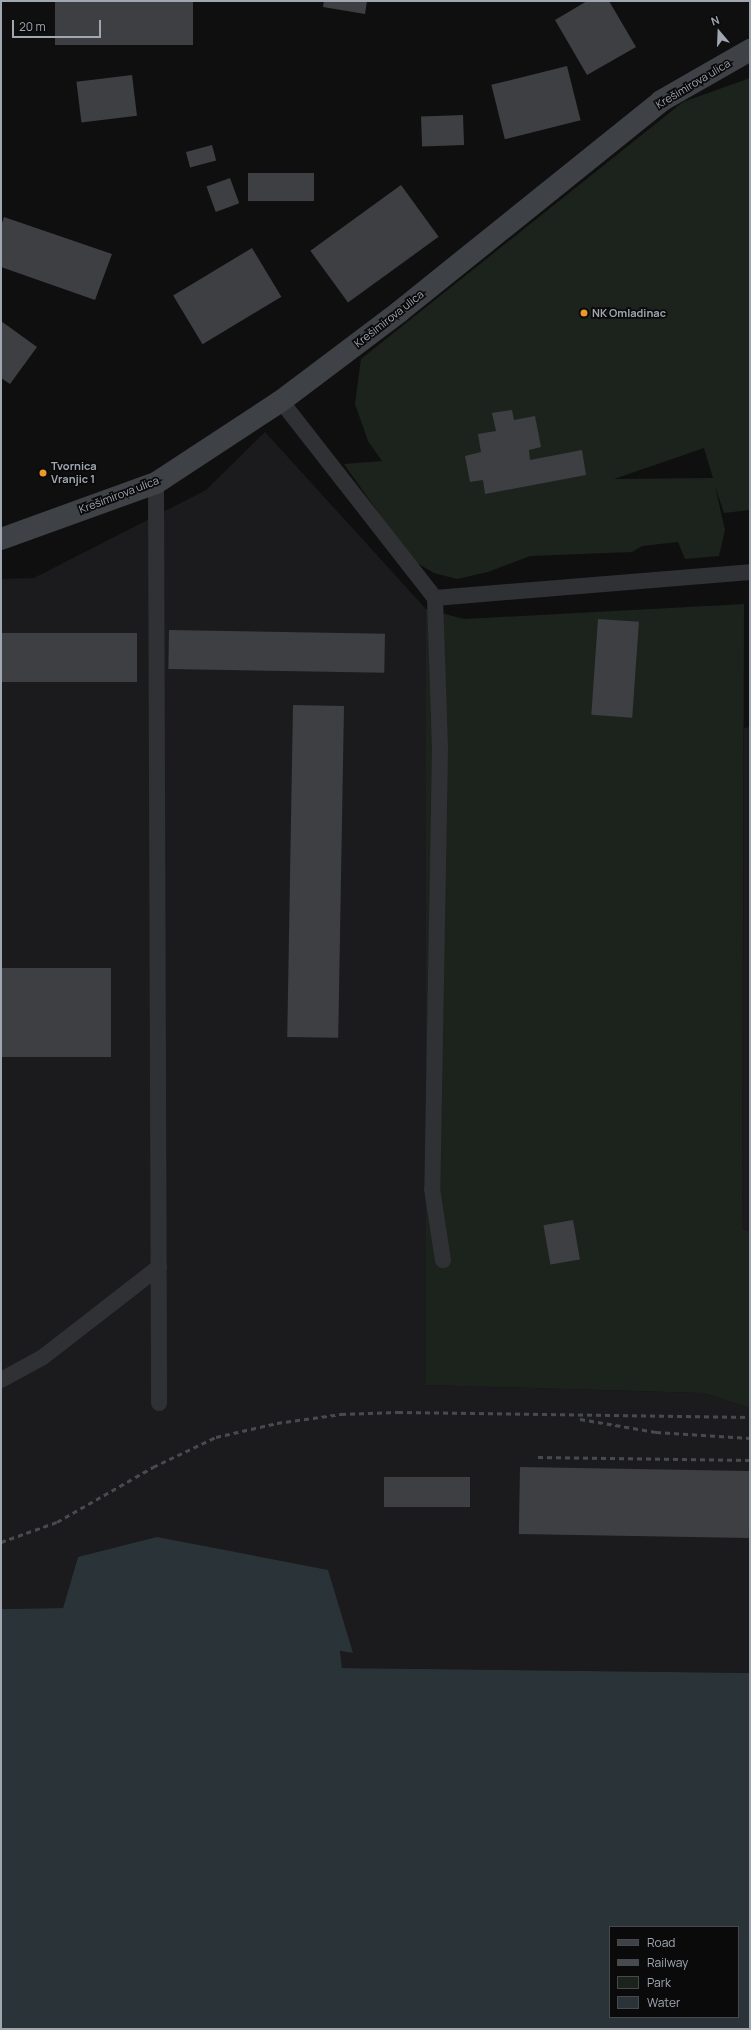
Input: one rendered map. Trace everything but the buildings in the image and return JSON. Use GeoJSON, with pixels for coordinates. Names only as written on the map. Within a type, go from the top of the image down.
{"type":"FeatureCollection","features":[{"type":"Feature","properties":{"kind":"main road","name":"Krešimirova ulica"},"geometry":{"type":"LineString","coordinates":[[1,539],[156,483],[281,401],[399,312],[661,101],[750,50]]}},
{"type":"Feature","properties":{"kind":"lane"},"geometry":{"type":"LineString","coordinates":[[281,401],[435,598],[440,749],[432,1189],[443,1260]]}},
{"type":"Feature","properties":{"kind":"lane"},"geometry":{"type":"LineString","coordinates":[[156,483],[159,1403]]}},
{"type":"Feature","properties":{"kind":"lane"},"geometry":{"type":"LineString","coordinates":[[435,598],[750,572]]}},
{"type":"Feature","properties":{"kind":"lane"},"geometry":{"type":"LineString","coordinates":[[1,1380],[43,1357],[159,1267]]}},
{"type":"Feature","properties":{"kind":"shaded area"},"geometry":{"type":"Polygon","coordinates":[[[265,432],[426,609],[426,1385],[704,1393],[750,1408],[750,1673],[342,1668],[340,1651],[353,1653],[78,1557],[63,1608],[1,1609],[1,579],[34,578],[206,490],[265,432]]]}},
{"type":"Feature","properties":{"kind":"shaded area"},"geometry":{"type":"Polygon","coordinates":[[[750,727],[750,1232],[742,1229],[744,728],[750,727]]]}},
{"type":"Feature","properties":{"kind":"green space","name":"NK Omladinac"},"geometry":{"type":"Polygon","coordinates":[[[750,78],[750,510],[724,513],[715,486],[725,530],[719,556],[685,559],[678,542],[642,546],[632,552],[530,556],[488,572],[457,579],[434,573],[412,560],[344,464],[382,461],[368,441],[355,404],[361,359],[683,102],[750,78]],[[704,448],[614,479],[713,478],[704,448]]]}},
{"type":"Feature","properties":{"kind":"green space"},"geometry":{"type":"Polygon","coordinates":[[[744,604],[742,1229],[750,1232],[750,1408],[704,1393],[426,1385],[426,609],[464,619],[744,604]]]}},
{"type":"Feature","properties":{"kind":"water"},"geometry":{"type":"Polygon","coordinates":[[[157,1537],[328,1570],[353,1653],[340,1651],[342,1668],[750,1673],[750,2029],[1,2029],[1,1609],[63,1608],[78,1557],[157,1537]]]}},
{"type":"Feature","properties":{"kind":"railway"},"geometry":{"type":"LineString","coordinates":[[1,1542],[57,1522],[153,1467],[216,1437],[277,1423],[341,1414],[398,1412],[750,1417]]}},
{"type":"Feature","properties":{"kind":"railway"},"geometry":{"type":"LineString","coordinates":[[580,1419],[656,1432],[750,1438]]}},
{"type":"Feature","properties":{"kind":"railway"},"geometry":{"type":"LineString","coordinates":[[538,1457],[750,1460]]}},
{"type":"Feature","properties":{"kind":"place","name":"NK Omladinac"},"geometry":{"type":"Point","coordinates":[584,313]}},
{"type":"Feature","properties":{"kind":"place","name":"Tvornica Vranjic 1"},"geometry":{"type":"Point","coordinates":[43,473]}}]}
